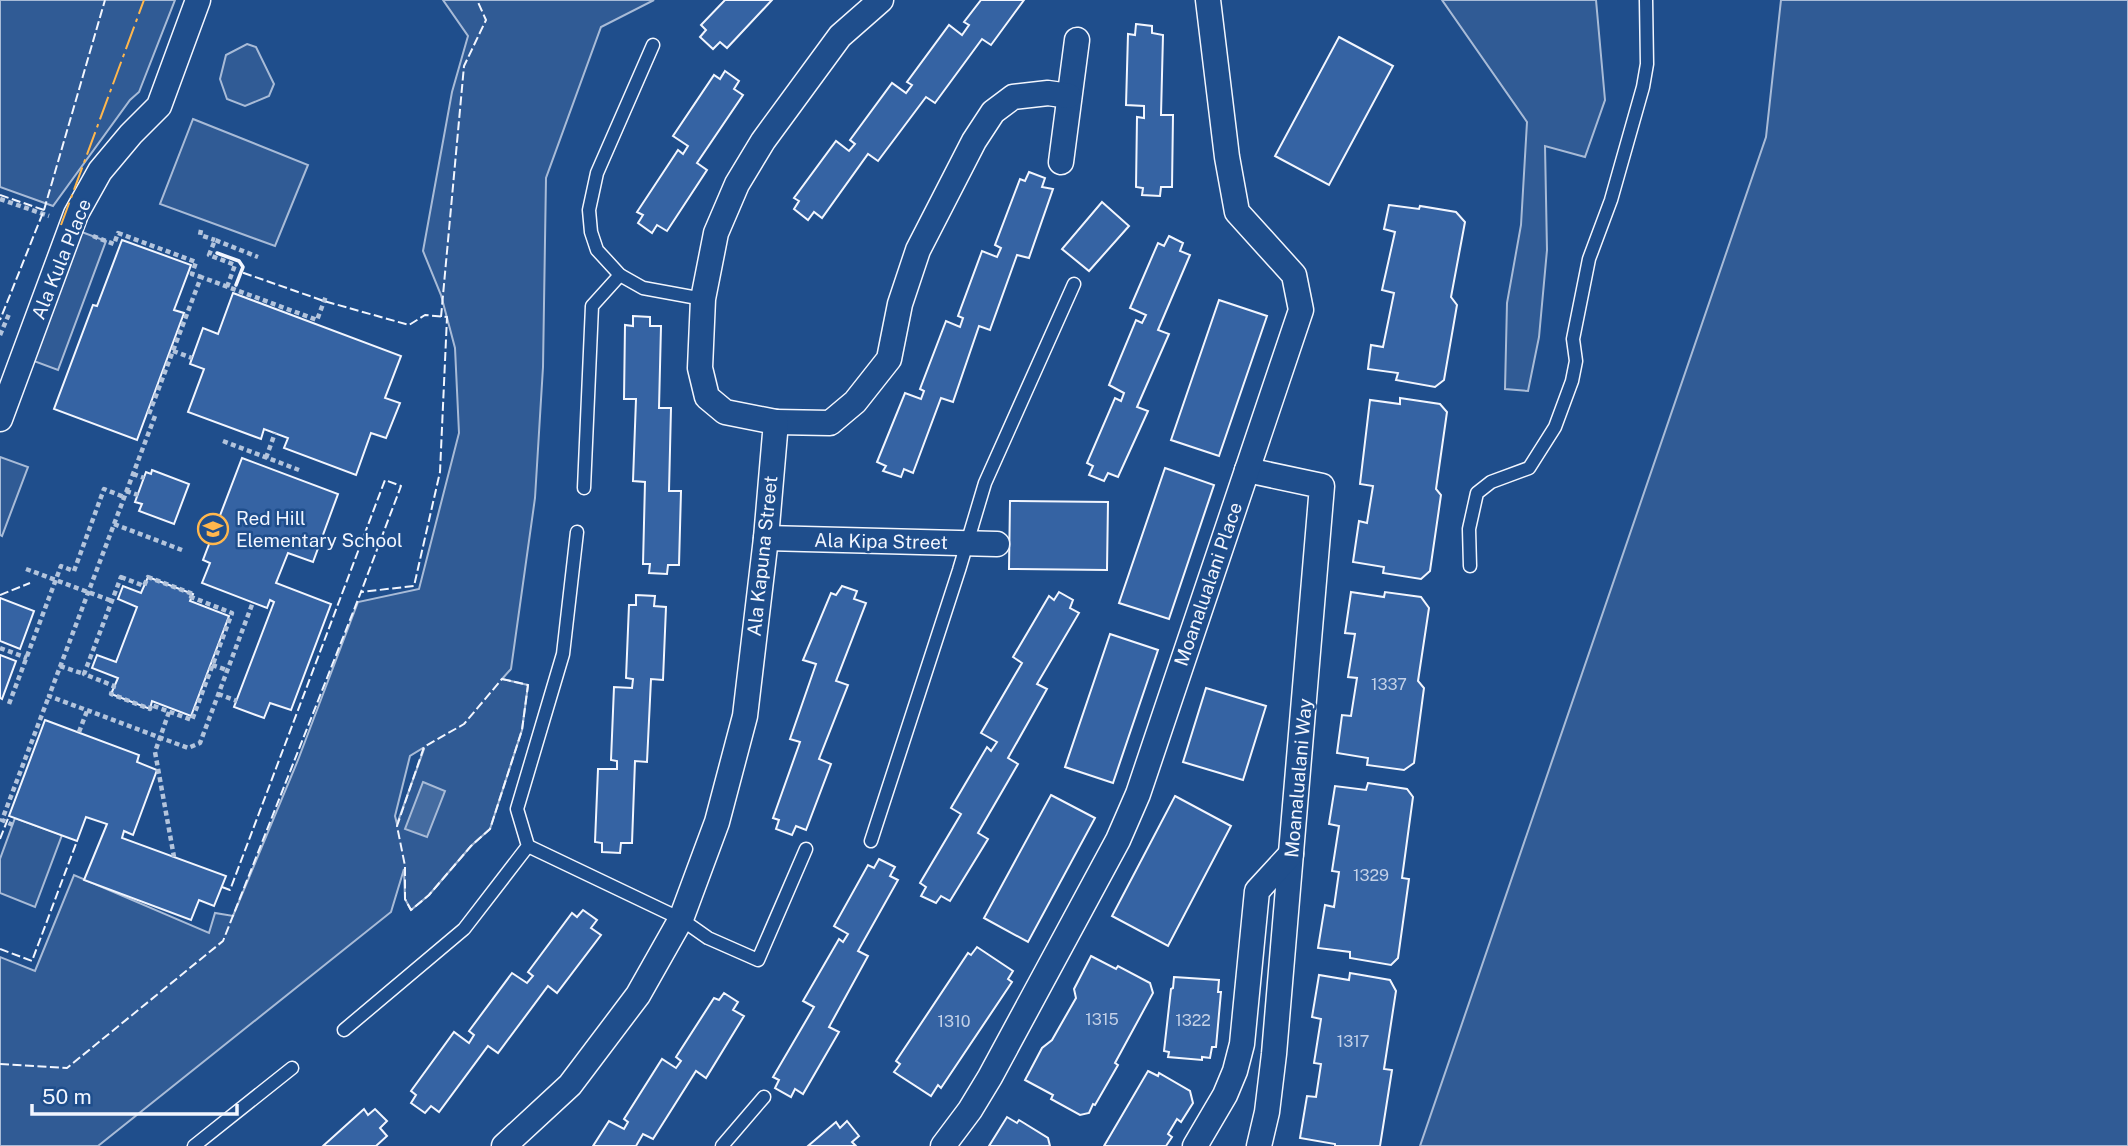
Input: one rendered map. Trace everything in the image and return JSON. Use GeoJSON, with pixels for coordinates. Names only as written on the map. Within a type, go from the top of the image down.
{"type":"FeatureCollection","features":[{"type":"Feature","properties":{"kind":"street","name":"Ala Kula Place"},"geometry":{"type":"LineString","coordinates":[[0,419],[76,214],[100,171],[159,106],[198,0]]}},
{"type":"Feature","properties":{"kind":"street"},"geometry":{"type":"LineString","coordinates":[[881,0],[840,36],[763,141],[737,184],[716,233],[703,299],[700,368],[707,397],[726,412],[776,422],[830,423],[855,402],[889,359],[900,304],[918,250],[974,141],[993,112],[1013,97],[1048,93],[1069,96]]}},
{"type":"Feature","properties":{"kind":"street","name":"Moanalualani Place"},"geometry":{"type":"LineString","coordinates":[[943,1146],[990,1077],[1118,840],[1138,794],[1301,310],[1294,275],[1237,212],[1227,157],[1208,0]]}},
{"type":"Feature","properties":{"kind":"street"},"geometry":{"type":"LineString","coordinates":[[1061,162],[1077,40]]}},
{"type":"Feature","properties":{"kind":"street","name":"Ala Kapuna Street"},"geometry":{"type":"LineString","coordinates":[[505,1146],[570,1085],[638,995],[681,919],[717,822],[744,716],[776,422]]}},
{"type":"Feature","properties":{"kind":"street","name":"Moanalualani Way"},"geometry":{"type":"LineString","coordinates":[[1247,470],[1322,486],[1274,1054],[1267,1112],[1259,1146]]}},
{"type":"Feature","properties":{"kind":"street","name":"Ala Kipa Street"},"geometry":{"type":"LineString","coordinates":[[765,538],[997,544]]}},
{"type":"Feature","properties":{"kind":"street"},"geometry":{"type":"LineString","coordinates":[[1195,1146],[1225,1095],[1242,1044],[1257,891],[1292,854]]}},
{"type":"Feature","properties":{"kind":"lane"},"geometry":{"type":"LineString","coordinates":[[1470,566],[1469,528],[1477,493],[1491,482],[1529,468],[1555,427],[1572,381],[1576,361],[1573,339],[1589,260],[1611,200],[1643,87],[1647,64],[1646,0]]}},
{"type":"Feature","properties":{"kind":"lane"},"geometry":{"type":"LineString","coordinates":[[653,45],[597,173],[589,210],[591,232],[597,250],[620,275],[643,288],[703,299]]}},
{"type":"Feature","properties":{"kind":"lane"},"geometry":{"type":"LineString","coordinates":[[584,488],[592,306],[620,275]]}},
{"type":"Feature","properties":{"kind":"lane"},"geometry":{"type":"LineString","coordinates":[[871,841],[985,483],[1074,284]]}},
{"type":"Feature","properties":{"kind":"lane"},"geometry":{"type":"LineString","coordinates":[[577,532],[563,654],[517,809],[527,846],[681,919],[708,939],[758,960],[806,849]]}},
{"type":"Feature","properties":{"kind":"lane"},"geometry":{"type":"LineString","coordinates":[[344,1030],[464,929],[527,846]]}},
{"type":"Feature","properties":{"kind":"lane"},"geometry":{"type":"LineString","coordinates":[[194,1146],[292,1068]]}},
{"type":"Feature","properties":{"kind":"lane"},"geometry":{"type":"LineString","coordinates":[[722,1146],[764,1097]]}},
{"type":"Feature","properties":{"kind":"path"},"geometry":{"type":"LineString","coordinates":[[0,199],[49,216],[44,228]]}},
{"type":"Feature","properties":{"kind":"path"},"geometry":{"type":"LineString","coordinates":[[71,228],[114,244],[118,233],[196,262],[192,274],[317,320],[326,296]]}},
{"type":"Feature","properties":{"kind":"path"},"geometry":{"type":"LineString","coordinates":[[201,230],[200,235],[258,257]]}},
{"type":"Feature","properties":{"kind":"path"},"geometry":{"type":"LineString","coordinates":[[215,240],[209,255],[235,265],[227,287]]}},
{"type":"Feature","properties":{"kind":"path"},"geometry":{"type":"LineString","coordinates":[[13,825],[2,820],[133,474],[173,351],[201,277]]}},
{"type":"Feature","properties":{"kind":"path"},"geometry":{"type":"LineString","coordinates":[[0,335],[10,311]]}},
{"type":"Feature","properties":{"kind":"path"},"geometry":{"type":"LineString","coordinates":[[173,351],[192,358]]}},
{"type":"Feature","properties":{"kind":"path"},"geometry":{"type":"LineString","coordinates":[[266,458],[275,433]]}},
{"type":"Feature","properties":{"kind":"path"},"geometry":{"type":"LineString","coordinates":[[223,442],[299,470]]}},
{"type":"Feature","properties":{"kind":"path"},"geometry":{"type":"LineString","coordinates":[[133,474],[144,478]]}},
{"type":"Feature","properties":{"kind":"path"},"geometry":{"type":"LineString","coordinates":[[9,704],[61,566],[74,571],[104,489],[138,495]]}},
{"type":"Feature","properties":{"kind":"path"},"geometry":{"type":"LineString","coordinates":[[114,524],[182,550]]}},
{"type":"Feature","properties":{"kind":"path"},"geometry":{"type":"LineString","coordinates":[[26,569],[112,601]]}},
{"type":"Feature","properties":{"kind":"path"},"geometry":{"type":"LineString","coordinates":[[60,666],[114,686],[111,694],[150,709],[151,705],[192,720],[232,612],[148,577],[144,586],[121,577],[84,674]]}},
{"type":"Feature","properties":{"kind":"path"},"geometry":{"type":"LineString","coordinates":[[49,696],[188,748],[200,743],[253,602]]}},
{"type":"Feature","properties":{"kind":"path"},"geometry":{"type":"LineString","coordinates":[[0,648],[27,658]]}},
{"type":"Feature","properties":{"kind":"path"},"geometry":{"type":"LineString","coordinates":[[212,665],[227,670]]}},
{"type":"Feature","properties":{"kind":"path"},"geometry":{"type":"LineString","coordinates":[[218,694],[237,701]]}},
{"type":"Feature","properties":{"kind":"path"},"geometry":{"type":"LineString","coordinates":[[79,732],[87,710]]}},
{"type":"Feature","properties":{"kind":"path"},"geometry":{"type":"LineString","coordinates":[[169,712],[155,751],[174,857]]}},
{"type":"Feature","properties":{"kind":"shaded area"},"geometry":{"type":"Polygon","coordinates":[[[0,0],[175,0],[139,92],[130,100],[53,206],[0,187],[0,0]]]}},
{"type":"Feature","properties":{"kind":"shaded area"},"geometry":{"type":"Polygon","coordinates":[[[443,0],[654,0],[601,27],[546,178],[543,367],[535,498],[511,669],[502,679],[528,685],[522,730],[490,829],[471,846],[429,895],[411,910],[405,899],[404,869],[391,912],[98,1146],[0,1146],[0,957],[35,971],[74,875],[209,933],[215,913],[233,916],[298,760],[358,602],[419,589],[459,433],[455,348],[441,295],[423,251],[452,92],[468,36],[443,0]],[[424,749],[410,756],[395,816],[397,824],[424,749]]]}},
{"type":"Feature","properties":{"kind":"shaded area"},"geometry":{"type":"Polygon","coordinates":[[[1442,0],[1596,0],[1605,100],[1585,157],[1545,146],[1547,250],[1539,337],[1528,391],[1505,389],[1507,303],[1521,225],[1527,122],[1442,0]]]}},
{"type":"Feature","properties":{"kind":"shaded area"},"geometry":{"type":"Polygon","coordinates":[[[1781,0],[2128,0],[2128,1146],[1420,1146],[1766,137],[1781,0]]]}},
{"type":"Feature","properties":{"kind":"shaded area"},"geometry":{"type":"Polygon","coordinates":[[[247,44],[256,47],[274,84],[269,96],[245,106],[227,99],[220,79],[226,55],[247,44]]]}},
{"type":"Feature","properties":{"kind":"shaded area"},"geometry":{"type":"Polygon","coordinates":[[[193,119],[308,165],[275,246],[160,204],[193,119]]]}},
{"type":"Feature","properties":{"kind":"shaded area"},"geometry":{"type":"Polygon","coordinates":[[[71,228],[106,241],[58,370],[23,357],[71,228]]]}},
{"type":"Feature","properties":{"kind":"shaded area"},"geometry":{"type":"Polygon","coordinates":[[[0,457],[28,467],[2,536],[0,535],[0,457]]]}},
{"type":"Feature","properties":{"kind":"shaded area"},"geometry":{"type":"Polygon","coordinates":[[[423,782],[445,791],[427,837],[405,829],[423,782]]]}},
{"type":"Feature","properties":{"kind":"shaded area"},"geometry":{"type":"Polygon","coordinates":[[[15,818],[62,835],[35,907],[0,893],[0,859],[15,818]]]}},
{"type":"Feature","properties":{"kind":"building"},"geometry":{"type":"Polygon","coordinates":[[[725,0],[772,0],[727,48],[720,42],[713,49],[700,37],[706,30],[701,25],[725,0]]]}},
{"type":"Feature","properties":{"kind":"building"},"geometry":{"type":"Polygon","coordinates":[[[981,0],[1024,0],[991,45],[982,39],[935,103],[926,97],[878,161],[868,154],[822,218],[814,212],[808,220],[794,209],[799,201],[794,198],[836,141],[849,151],[855,144],[850,140],[892,83],[906,93],[912,85],[907,82],[949,25],[962,35],[969,25],[964,22],[981,0]]]}},
{"type":"Feature","properties":{"kind":"building"},"geometry":{"type":"Polygon","coordinates":[[[1136,24],[1152,26],[1152,33],[1163,35],[1161,115],[1173,115],[1172,187],[1161,187],[1160,196],[1142,195],[1143,188],[1136,187],[1137,117],[1144,118],[1144,106],[1126,105],[1128,34],[1135,35],[1136,24]]]}},
{"type":"Feature","properties":{"kind":"building"},"geometry":{"type":"Polygon","coordinates":[[[1339,37],[1393,66],[1329,185],[1275,156],[1339,37]]]}},
{"type":"Feature","properties":{"kind":"building"},"geometry":{"type":"Polygon","coordinates":[[[725,71],[739,81],[734,89],[743,95],[697,163],[707,170],[667,231],[657,225],[652,233],[638,223],[643,215],[637,212],[678,150],[683,154],[688,146],[673,136],[714,75],[720,79],[725,71]]]}},
{"type":"Feature","properties":{"kind":"building"},"geometry":{"type":"Polygon","coordinates":[[[1029,172],[1045,178],[1042,187],[1053,189],[1029,258],[1017,255],[990,330],[979,326],[953,402],[941,398],[913,473],[904,469],[901,477],[883,471],[886,466],[877,462],[905,393],[921,399],[924,391],[920,389],[946,321],[960,327],[963,318],[958,316],[982,251],[997,257],[1001,248],[995,245],[1020,179],[1025,181],[1029,172]]]}},
{"type":"Feature","properties":{"kind":"building"},"geometry":{"type":"Polygon","coordinates":[[[1102,202],[1129,226],[1089,271],[1062,249],[1102,202]]]}},
{"type":"Feature","properties":{"kind":"building"},"geometry":{"type":"Polygon","coordinates":[[[1389,205],[1419,209],[1420,206],[1456,212],[1465,222],[1451,297],[1457,305],[1444,380],[1435,387],[1396,380],[1398,373],[1368,369],[1371,345],[1383,347],[1394,293],[1382,290],[1395,232],[1384,229],[1389,205]]]}},
{"type":"Feature","properties":{"kind":"building"},"geometry":{"type":"Polygon","coordinates":[[[1169,236],[1183,243],[1180,251],[1190,255],[1158,330],[1169,334],[1137,407],[1148,411],[1118,477],[1108,473],[1104,481],[1089,475],[1093,466],[1087,463],[1115,398],[1121,401],[1124,393],[1109,385],[1136,320],[1142,323],[1146,315],[1130,308],[1158,243],[1164,246],[1169,236]]]}},
{"type":"Feature","properties":{"kind":"building"},"geometry":{"type":"Polygon","coordinates":[[[122,240],[191,265],[174,310],[184,313],[137,440],[54,409],[93,305],[97,306],[122,240]]]}},
{"type":"Feature","properties":{"kind":"building"},"geometry":{"type":"Polygon","coordinates":[[[233,293],[401,356],[385,398],[400,403],[386,438],[371,433],[356,475],[284,448],[288,438],[264,429],[261,439],[188,412],[204,369],[190,364],[203,328],[218,334],[233,293]]]}},
{"type":"Feature","properties":{"kind":"building"},"geometry":{"type":"Polygon","coordinates":[[[1219,300],[1267,316],[1219,456],[1171,440],[1219,300]]]}},
{"type":"Feature","properties":{"kind":"building"},"geometry":{"type":"Polygon","coordinates":[[[633,316],[650,317],[650,326],[661,326],[659,408],[671,408],[669,491],[681,491],[679,565],[668,565],[667,574],[649,573],[650,564],[643,564],[645,482],[633,481],[636,399],[624,399],[625,325],[633,326],[633,316]]]}},
{"type":"Feature","properties":{"kind":"building"},"geometry":{"type":"Polygon","coordinates":[[[1400,398],[1440,404],[1447,412],[1436,489],[1441,495],[1430,571],[1421,579],[1383,573],[1384,567],[1353,562],[1359,521],[1367,523],[1373,486],[1360,484],[1370,400],[1400,404],[1400,398]]]}},
{"type":"Feature","properties":{"kind":"building"},"geometry":{"type":"Polygon","coordinates":[[[242,458],[338,494],[313,562],[288,553],[276,583],[331,604],[291,710],[270,703],[264,718],[234,707],[274,602],[270,600],[267,608],[202,583],[210,563],[203,560],[242,458]]]}},
{"type":"Feature","properties":{"kind":"building"},"geometry":{"type":"Polygon","coordinates":[[[1165,468],[1214,485],[1169,619],[1119,603],[1165,468]]]}},
{"type":"Feature","properties":{"kind":"building"},"geometry":{"type":"Polygon","coordinates":[[[152,470],[189,484],[174,524],[139,511],[142,504],[135,502],[146,472],[151,474],[152,470]]]}},
{"type":"Feature","properties":{"kind":"building"},"geometry":{"type":"Polygon","coordinates":[[[1010,501],[1108,502],[1107,570],[1009,569],[1010,501]]]}},
{"type":"Feature","properties":{"kind":"building"},"geometry":{"type":"Polygon","coordinates":[[[148,577],[193,594],[190,601],[229,616],[191,716],[152,701],[150,709],[111,694],[118,678],[92,668],[97,655],[116,662],[137,607],[118,599],[123,586],[141,593],[148,577]]]}},
{"type":"Feature","properties":{"kind":"building"},"geometry":{"type":"Polygon","coordinates":[[[842,586],[857,591],[854,599],[866,603],[836,681],[848,685],[819,759],[831,764],[806,830],[796,826],[792,835],[776,829],[779,820],[773,818],[800,742],[790,739],[816,664],[803,660],[831,593],[836,595],[842,586]]]}},
{"type":"Feature","properties":{"kind":"building"},"geometry":{"type":"Polygon","coordinates":[[[1059,592],[1073,600],[1070,608],[1079,613],[1037,684],[1047,689],[1008,758],[1018,764],[978,833],[988,839],[950,901],[941,896],[936,903],[921,896],[926,887],[920,883],[961,814],[951,808],[987,747],[991,751],[997,742],[981,733],[1022,663],[1013,657],[1049,596],[1054,600],[1059,592]]]}},
{"type":"Feature","properties":{"kind":"building"},"geometry":{"type":"Polygon","coordinates":[[[1351,592],[1384,597],[1385,592],[1421,597],[1429,608],[1418,681],[1424,688],[1414,763],[1404,770],[1367,765],[1368,758],[1337,753],[1342,715],[1351,716],[1357,678],[1348,677],[1355,634],[1345,633],[1351,592]]]}},
{"type":"Feature","properties":{"kind":"building"},"geometry":{"type":"Polygon","coordinates":[[[636,595],[655,596],[654,606],[666,607],[663,680],[651,679],[647,762],[635,761],[632,843],[621,843],[620,853],[602,852],[602,843],[595,842],[598,769],[617,769],[617,761],[611,760],[614,687],[632,688],[633,679],[626,678],[629,605],[636,605],[636,595]]]}},
{"type":"Feature","properties":{"kind":"building"},"geometry":{"type":"Polygon","coordinates":[[[0,598],[34,611],[20,649],[0,641],[0,598]]]}},
{"type":"Feature","properties":{"kind":"building"},"geometry":{"type":"Polygon","coordinates":[[[1110,634],[1158,650],[1113,783],[1065,767],[1110,634]]]}},
{"type":"Feature","properties":{"kind":"building"},"geometry":{"type":"Polygon","coordinates":[[[0,655],[16,661],[2,699],[0,698],[0,655]]]}},
{"type":"Feature","properties":{"kind":"building"},"geometry":{"type":"Polygon","coordinates":[[[1206,688],[1266,706],[1243,780],[1183,762],[1206,688]]]}},
{"type":"Feature","properties":{"kind":"building"},"geometry":{"type":"Polygon","coordinates":[[[45,720],[139,755],[137,762],[157,770],[133,835],[124,831],[122,838],[226,876],[214,906],[199,900],[191,920],[84,880],[107,824],[86,817],[77,841],[9,816],[45,720]]]}},
{"type":"Feature","properties":{"kind":"building"},"geometry":{"type":"Polygon","coordinates":[[[1368,783],[1407,789],[1413,797],[1402,878],[1409,879],[1398,958],[1391,965],[1350,958],[1350,952],[1318,948],[1325,905],[1334,907],[1339,872],[1332,871],[1339,826],[1329,824],[1335,786],[1366,790],[1368,783]]]}},
{"type":"Feature","properties":{"kind":"building"},"geometry":{"type":"Polygon","coordinates":[[[1051,795],[1095,818],[1028,942],[984,918],[1051,795]]]}},
{"type":"Feature","properties":{"kind":"building"},"geometry":{"type":"Polygon","coordinates":[[[1175,796],[1231,826],[1168,946],[1112,916],[1175,796]]]}},
{"type":"Feature","properties":{"kind":"building"},"geometry":{"type":"Polygon","coordinates":[[[879,859],[895,867],[890,876],[898,880],[858,951],[868,956],[829,1027],[839,1032],[803,1094],[795,1089],[791,1097],[775,1088],[779,1080],[773,1077],[814,1007],[803,1001],[839,939],[843,942],[848,934],[834,926],[868,865],[874,868],[879,859]]]}},
{"type":"Feature","properties":{"kind":"building"},"geometry":{"type":"Polygon","coordinates":[[[583,910],[597,920],[591,928],[601,935],[557,993],[548,986],[498,1053],[488,1046],[439,1112],[431,1106],[425,1113],[411,1103],[416,1095],[411,1091],[454,1032],[469,1043],[474,1035],[469,1031],[512,973],[527,983],[533,976],[528,972],[572,913],[577,917],[583,910]]]}},
{"type":"Feature","properties":{"kind":"building"},"geometry":{"type":"Polygon","coordinates":[[[977,947],[1013,971],[1008,979],[1012,982],[941,1088],[938,1085],[931,1096],[894,1072],[900,1064],[896,1061],[968,953],[971,955],[977,947]]]}},
{"type":"Feature","properties":{"kind":"building"},"geometry":{"type":"Polygon","coordinates":[[[1091,956],[1116,969],[1118,966],[1150,983],[1153,993],[1095,1105],[1093,1104],[1089,1113],[1080,1115],[1051,1099],[1053,1095],[1025,1080],[1042,1048],[1052,1040],[1076,998],[1074,989],[1091,956]]]}},
{"type":"Feature","properties":{"kind":"building"},"geometry":{"type":"Polygon","coordinates":[[[1350,973],[1390,980],[1396,991],[1384,1069],[1392,1070],[1380,1146],[1335,1146],[1300,1138],[1307,1096],[1316,1097],[1321,1064],[1314,1063],[1321,1019],[1312,1017],[1319,975],[1349,980],[1350,973]]]}},
{"type":"Feature","properties":{"kind":"building"},"geometry":{"type":"Polygon","coordinates":[[[1174,977],[1219,980],[1218,992],[1221,992],[1216,1047],[1212,1047],[1210,1058],[1202,1057],[1202,1060],[1168,1057],[1169,1052],[1164,1051],[1174,977]]]}},
{"type":"Feature","properties":{"kind":"building"},"geometry":{"type":"Polygon","coordinates":[[[724,993],[738,1002],[733,1010],[744,1016],[706,1078],[696,1071],[653,1139],[643,1134],[636,1146],[593,1146],[609,1121],[624,1129],[628,1122],[624,1119],[662,1059],[676,1068],[681,1061],[676,1057],[714,998],[719,1000],[724,993]]]}},
{"type":"Feature","properties":{"kind":"building"},"geometry":{"type":"Polygon","coordinates":[[[1148,1071],[1158,1076],[1159,1073],[1190,1091],[1193,1103],[1181,1122],[1177,1119],[1168,1134],[1172,1137],[1166,1146],[1104,1146],[1148,1071]]]}},
{"type":"Feature","properties":{"kind":"building"},"geometry":{"type":"Polygon","coordinates":[[[364,1109],[368,1115],[375,1109],[387,1121],[380,1128],[387,1136],[376,1146],[323,1146],[364,1109]]]}},
{"type":"Feature","properties":{"kind":"building"},"geometry":{"type":"Polygon","coordinates":[[[1007,1117],[1017,1123],[1019,1120],[1048,1138],[1050,1146],[989,1146],[1007,1117]]]}},
{"type":"Feature","properties":{"kind":"building"},"geometry":{"type":"Polygon","coordinates":[[[847,1121],[859,1136],[852,1142],[856,1146],[808,1146],[836,1122],[840,1128],[847,1121]]]}},
{"type":"Feature","properties":{"kind":"fence"},"geometry":{"type":"LineString","coordinates":[[44,210],[105,0]]}},
{"type":"Feature","properties":{"kind":"fence"},"geometry":{"type":"LineString","coordinates":[[441,317],[464,66],[486,20],[477,0]]}},
{"type":"Feature","properties":{"kind":"fence"},"geometry":{"type":"LineString","coordinates":[[0,195],[44,210],[0,320]]}},
{"type":"Feature","properties":{"kind":"fence"},"geometry":{"type":"LineString","coordinates":[[0,1064],[67,1068],[223,941],[361,592],[414,586],[440,472],[447,317],[425,315],[409,325],[324,301],[241,272]]}},
{"type":"Feature","properties":{"kind":"fence"},"geometry":{"type":"LineString","coordinates":[[222,887],[230,890],[385,480],[401,486],[361,592]]}},
{"type":"Feature","properties":{"kind":"fence"},"geometry":{"type":"LineString","coordinates":[[0,595],[30,583]]}},
{"type":"Feature","properties":{"kind":"fence"},"geometry":{"type":"LineString","coordinates":[[502,679],[528,685],[522,730],[490,829],[471,846],[429,895],[411,910],[405,899],[405,866],[397,826],[424,747],[464,724],[502,679]]}},
{"type":"Feature","properties":{"kind":"fence"},"geometry":{"type":"LineString","coordinates":[[0,839],[9,816]]}},
{"type":"Feature","properties":{"kind":"fence"},"geometry":{"type":"LineString","coordinates":[[0,949],[32,961],[77,841]]}},
{"type":"Feature","properties":{"kind":"wall"},"geometry":{"type":"LineString","coordinates":[[217,253],[239,261],[243,267],[236,285]]}},
{"type":"Feature","properties":{"kind":"power"},"geometry":{"type":"LineString","coordinates":[[61,225],[144,0]]}},
{"type":"Feature","properties":{"kind":"place","name":"Red Hill Elementary School"},"geometry":{"type":"Point","coordinates":[213,529]}}]}
